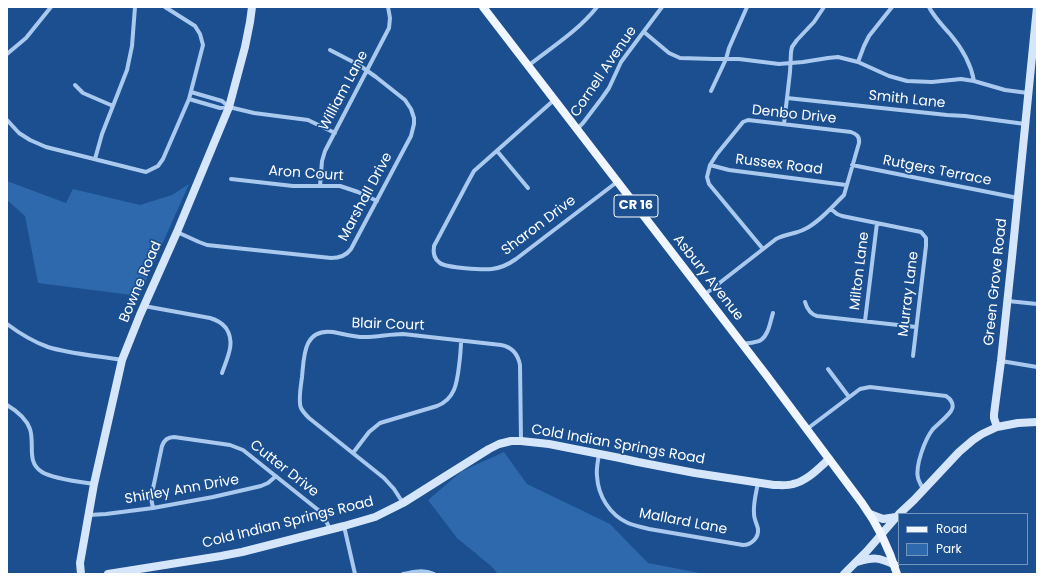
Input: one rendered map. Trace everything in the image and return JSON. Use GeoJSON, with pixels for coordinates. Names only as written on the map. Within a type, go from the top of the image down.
{"type":"FeatureCollection","features":[{"type":"Feature","properties":{"kind":"main road","name":"Asbury Avenue"},"geometry":{"type":"LineString","coordinates":[[483,7],[807,429],[870,514],[888,547],[898,574]]}},
{"type":"Feature","properties":{"kind":"street"},"geometry":{"type":"LineString","coordinates":[[7,54],[26,38],[51,7]]}},
{"type":"Feature","properties":{"kind":"street"},"geometry":{"type":"LineString","coordinates":[[95,159],[102,134],[126,70],[132,46],[135,7]]}},
{"type":"Feature","properties":{"kind":"street"},"geometry":{"type":"LineString","coordinates":[[7,120],[19,133],[46,147],[146,172],[158,166],[163,159],[189,99],[203,45],[200,34],[195,26],[165,7]]}},
{"type":"Feature","properties":{"kind":"street","name":"Bowne Road"},"geometry":{"type":"LineString","coordinates":[[81,574],[80,563],[88,515],[122,360],[229,107],[245,47],[252,7]]}},
{"type":"Feature","properties":{"kind":"street","name":"William Lane"},"geometry":{"type":"LineString","coordinates":[[320,186],[322,157],[389,28],[390,18],[388,7]]}},
{"type":"Feature","properties":{"kind":"street"},"geometry":{"type":"LineString","coordinates":[[528,66],[579,27],[597,7]]}},
{"type":"Feature","properties":{"kind":"street","name":"Cornell Avenue"},"geometry":{"type":"LineString","coordinates":[[577,129],[609,88],[621,62],[662,7]]}},
{"type":"Feature","properties":{"kind":"street"},"geometry":{"type":"LineString","coordinates":[[711,91],[747,7]]}},
{"type":"Feature","properties":{"kind":"street"},"geometry":{"type":"LineString","coordinates":[[784,124],[791,63],[790,52],[797,40],[814,22],[824,7]]}},
{"type":"Feature","properties":{"kind":"street"},"geometry":{"type":"LineString","coordinates":[[858,62],[869,36],[892,7]]}},
{"type":"Feature","properties":{"kind":"street"},"geometry":{"type":"LineString","coordinates":[[929,7],[938,21],[959,46],[972,69],[974,81]]}},
{"type":"Feature","properties":{"kind":"street","name":"Green Grove Road"},"geometry":{"type":"LineString","coordinates":[[997,428],[994,414],[1008,301],[1037,7]]}},
{"type":"Feature","properties":{"kind":"street"},"geometry":{"type":"LineString","coordinates":[[644,32],[669,53],[674,56],[684,58],[749,59],[779,64],[804,62],[833,57],[846,58],[889,76],[907,81],[932,82],[961,79],[974,81],[1005,90],[1028,93]]}},
{"type":"Feature","properties":{"kind":"street","name":"Marshall Drive"},"geometry":{"type":"LineString","coordinates":[[177,232],[207,244],[323,257],[337,258],[345,255],[352,249],[411,136],[414,124],[411,109],[405,100],[359,65],[330,50]]}},
{"type":"Feature","properties":{"kind":"street"},"geometry":{"type":"LineString","coordinates":[[75,85],[83,93],[112,106]]}},
{"type":"Feature","properties":{"kind":"street"},"geometry":{"type":"LineString","coordinates":[[191,92],[222,101],[229,107]]}},
{"type":"Feature","properties":{"kind":"street","name":"Smith Lane"},"geometry":{"type":"LineString","coordinates":[[787,98],[965,116],[1025,124]]}},
{"type":"Feature","properties":{"kind":"street"},"geometry":{"type":"LineString","coordinates":[[189,99],[220,108],[229,107],[254,113],[308,120],[334,132]]}},
{"type":"Feature","properties":{"kind":"street","name":"Sharon Drive"},"geometry":{"type":"LineString","coordinates":[[554,100],[496,151],[471,176],[434,246],[434,253],[438,262],[444,265],[481,270],[493,269],[506,265],[516,260],[617,182]]}},
{"type":"Feature","properties":{"kind":"street","name":"Denbo Drive"},"geometry":{"type":"LineString","coordinates":[[710,165],[743,122],[748,120],[851,132],[857,135],[859,140],[852,165]]}},
{"type":"Feature","properties":{"kind":"street"},"geometry":{"type":"LineString","coordinates":[[496,151],[528,188]]}},
{"type":"Feature","properties":{"kind":"street"},"geometry":{"type":"LineString","coordinates":[[710,165],[707,177],[709,184],[763,249]]}},
{"type":"Feature","properties":{"kind":"street","name":"Russex Road"},"geometry":{"type":"LineString","coordinates":[[710,165],[729,170],[846,185]]}},
{"type":"Feature","properties":{"kind":"street"},"geometry":{"type":"LineString","coordinates":[[704,295],[779,237],[805,229],[817,221],[844,195],[852,165]]}},
{"type":"Feature","properties":{"kind":"street","name":"Rutgers Terrace"},"geometry":{"type":"LineString","coordinates":[[852,165],[1018,198]]}},
{"type":"Feature","properties":{"kind":"street","name":"Aron Court"},"geometry":{"type":"LineString","coordinates":[[231,179],[293,186],[334,186],[347,188],[377,201]]}},
{"type":"Feature","properties":{"kind":"street"},"geometry":{"type":"LineString","coordinates":[[830,209],[842,216],[877,223]]}},
{"type":"Feature","properties":{"kind":"street","name":"Murray Lane"},"geometry":{"type":"LineString","coordinates":[[877,223],[921,232],[926,238],[913,356]]}},
{"type":"Feature","properties":{"kind":"street","name":"Milton Lane"},"geometry":{"type":"LineString","coordinates":[[865,321],[877,223]]}},
{"type":"Feature","properties":{"kind":"street"},"geometry":{"type":"LineString","coordinates":[[1008,301],[1037,304]]}},
{"type":"Feature","properties":{"kind":"street"},"geometry":{"type":"LineString","coordinates":[[805,302],[809,310],[817,316],[916,327]]}},
{"type":"Feature","properties":{"kind":"street"},"geometry":{"type":"LineString","coordinates":[[144,306],[210,318],[218,320],[222,323],[227,329],[231,342],[229,354],[222,373]]}},
{"type":"Feature","properties":{"kind":"street"},"geometry":{"type":"LineString","coordinates":[[741,344],[762,339],[768,332],[773,313]]}},
{"type":"Feature","properties":{"kind":"street"},"geometry":{"type":"LineString","coordinates":[[7,324],[32,340],[49,347],[122,360]]}},
{"type":"Feature","properties":{"kind":"street","name":"Blair Court"},"geometry":{"type":"LineString","coordinates":[[403,504],[394,489],[384,478],[309,418],[301,408],[301,392],[306,347],[310,339],[316,334],[325,332],[360,337],[403,334],[506,346],[517,354],[520,365],[521,441]]}},
{"type":"Feature","properties":{"kind":"street"},"geometry":{"type":"LineString","coordinates":[[353,453],[369,432],[380,423],[437,406],[446,401],[453,392],[456,384],[462,341]]}},
{"type":"Feature","properties":{"kind":"street"},"geometry":{"type":"LineString","coordinates":[[1001,361],[1037,367]]}},
{"type":"Feature","properties":{"kind":"street"},"geometry":{"type":"LineString","coordinates":[[828,369],[849,397]]}},
{"type":"Feature","properties":{"kind":"street"},"geometry":{"type":"LineString","coordinates":[[807,429],[863,388],[870,387],[943,395],[950,399],[953,405],[951,411],[933,429],[922,450],[919,462],[918,478],[923,490]]}},
{"type":"Feature","properties":{"kind":"street"},"geometry":{"type":"LineString","coordinates":[[7,405],[20,413],[26,422],[31,434],[32,459],[40,471],[51,476],[94,484]]}},
{"type":"Feature","properties":{"kind":"street"},"geometry":{"type":"LineString","coordinates":[[900,513],[968,444],[982,434],[997,428],[1018,423],[1037,422]]}},
{"type":"Feature","properties":{"kind":"street","name":"Cutter Drive"},"geometry":{"type":"LineString","coordinates":[[153,508],[151,498],[162,446],[164,441],[170,437],[181,438],[234,446],[243,450],[322,513],[330,529]]}},
{"type":"Feature","properties":{"kind":"street","name":"Cold Indian Springs Road"},"geometry":{"type":"LineString","coordinates":[[108,574],[221,556],[375,517],[403,504],[489,449],[499,444],[508,442],[521,441],[549,444],[694,473],[774,485],[794,484],[813,473],[829,460]]}},
{"type":"Feature","properties":{"kind":"street","name":"Mallard Lane"},"geometry":{"type":"LineString","coordinates":[[599,454],[597,475],[600,493],[604,501],[614,515],[635,526],[649,529],[743,545],[750,544],[755,540],[758,533],[754,513],[758,483]]}},
{"type":"Feature","properties":{"kind":"street","name":"Shirley Ann Drive"},"geometry":{"type":"LineString","coordinates":[[88,515],[153,508],[213,497],[261,486],[268,483],[276,476]]}},
{"type":"Feature","properties":{"kind":"street"},"geometry":{"type":"LineString","coordinates":[[870,514],[882,519],[898,515]]}},
{"type":"Feature","properties":{"kind":"street"},"geometry":{"type":"LineString","coordinates":[[844,574],[882,535],[898,515]]}},
{"type":"Feature","properties":{"kind":"street"},"geometry":{"type":"LineString","coordinates":[[344,526],[355,574]]}},
{"type":"Feature","properties":{"kind":"street"},"geometry":{"type":"LineString","coordinates":[[856,563],[878,558],[895,565]]}},
{"type":"Feature","properties":{"kind":"street"},"geometry":{"type":"LineString","coordinates":[[403,574],[421,571],[428,571],[434,574]]}},
{"type":"Feature","properties":{"kind":"green space"},"geometry":{"type":"Polygon","coordinates":[[[7,181],[66,203],[73,189],[140,205],[172,195],[189,184],[139,296],[38,283],[25,216],[7,200],[7,181]]]}},
{"type":"Feature","properties":{"kind":"green space"},"geometry":{"type":"Polygon","coordinates":[[[504,452],[527,484],[610,524],[648,563],[705,574],[498,574],[491,566],[457,538],[428,500],[462,471],[504,452]]]}}]}
